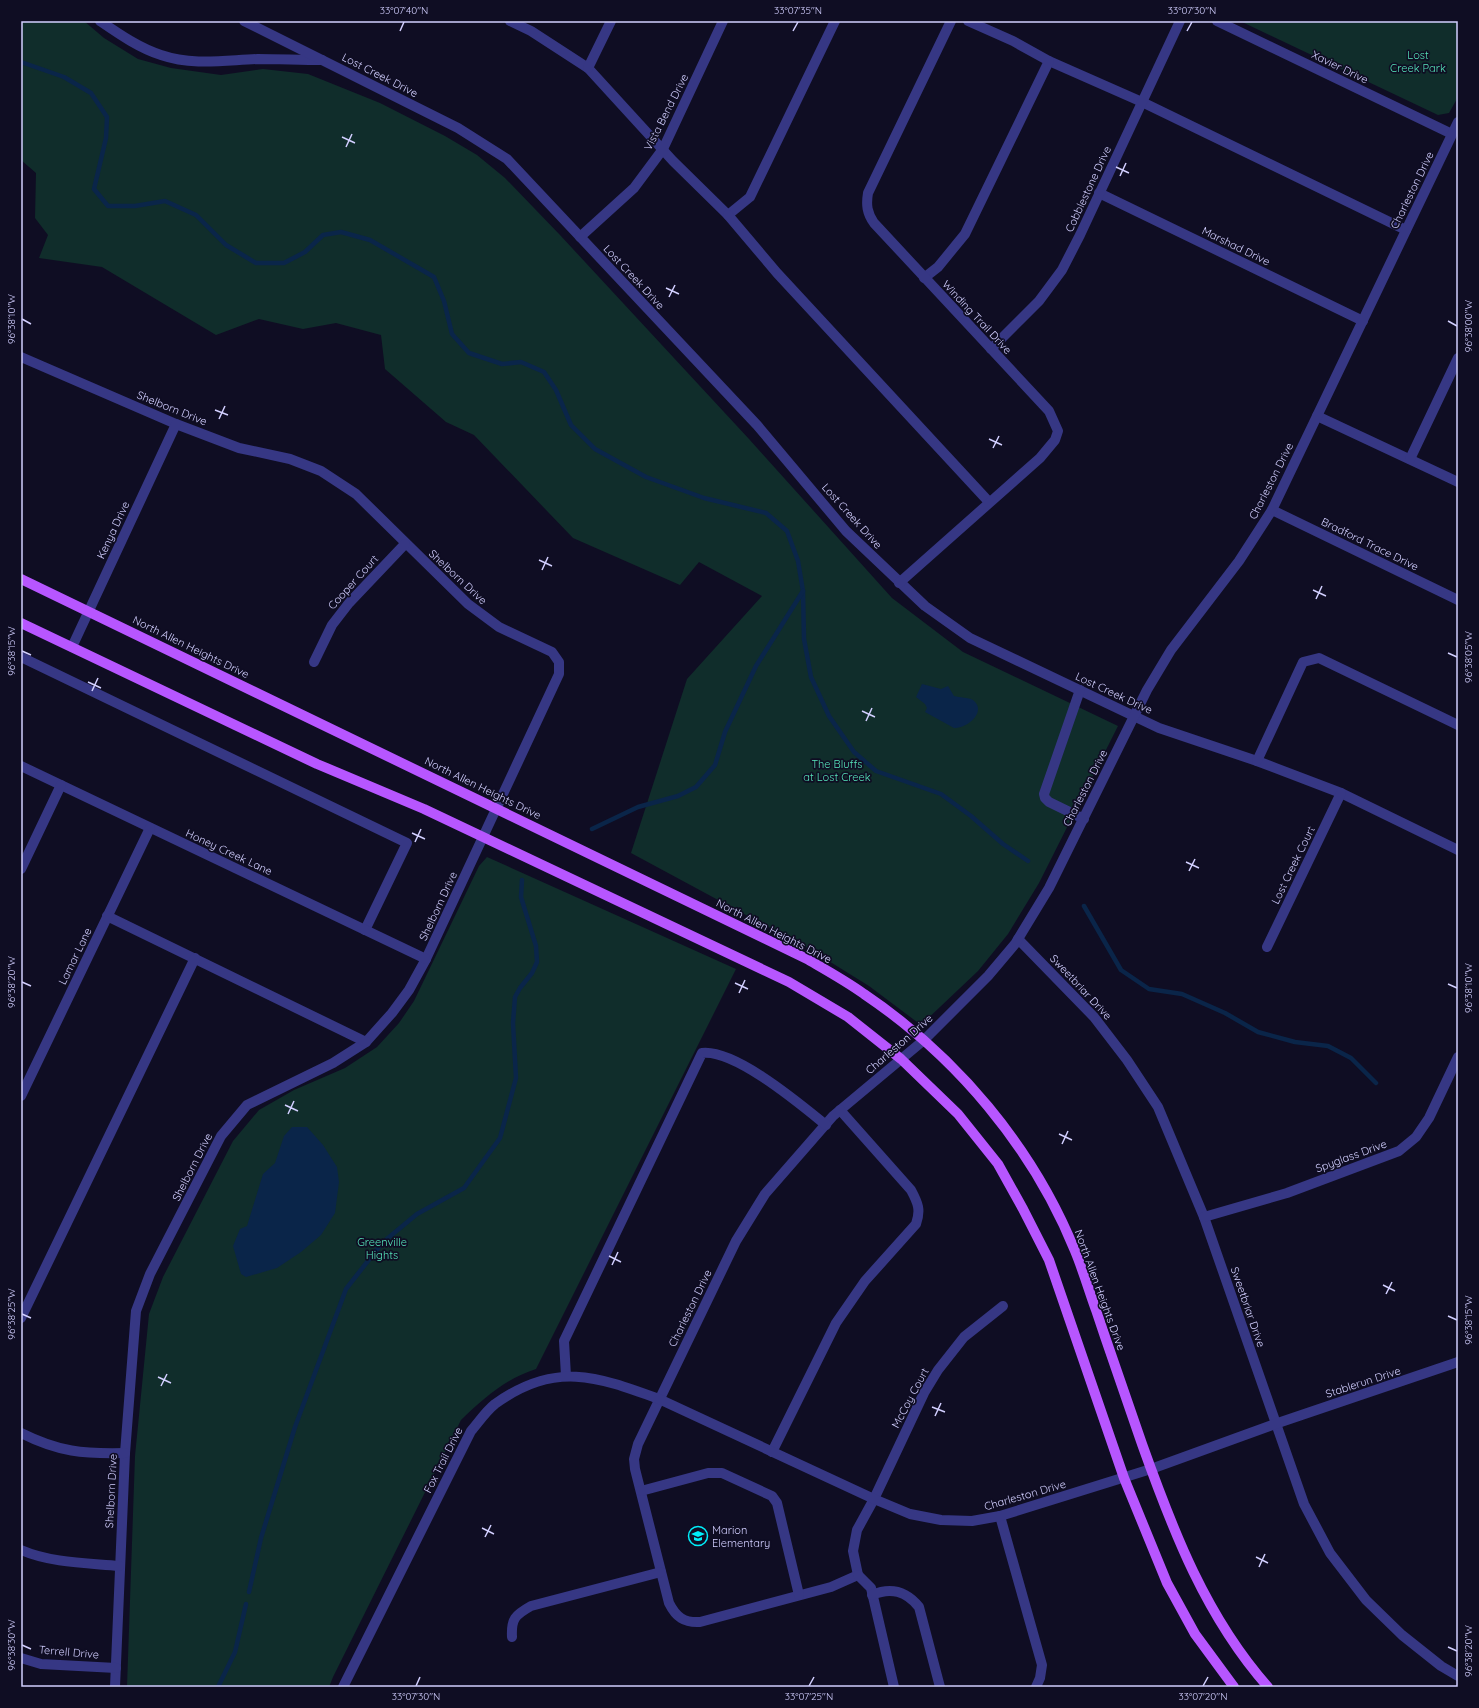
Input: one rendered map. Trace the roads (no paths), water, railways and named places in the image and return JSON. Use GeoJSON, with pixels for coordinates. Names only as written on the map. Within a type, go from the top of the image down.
{"type":"FeatureCollection","features":[{"type":"Feature","properties":{"kind":"main road","name":"North Allen Heights Drive"},"geometry":{"type":"LineString","coordinates":[[21,579],[498,808],[807,959],[865,994],[924,1040],[979,1095],[1018,1146],[1049,1197],[1075,1251],[1170,1522],[1191,1571],[1218,1619],[1268,1687]]}},
{"type":"Feature","properties":{"kind":"main road"},"geometry":{"type":"LineString","coordinates":[[21,622],[317,764],[424,809],[790,982],[848,1017],[901,1059],[958,1114],[998,1164],[1024,1209],[1049,1260],[1124,1478],[1167,1583],[1195,1634],[1234,1687]]}},
{"type":"Feature","properties":{"kind":"street","name":"Lost Creek Drive"},"geometry":{"type":"LineString","coordinates":[[100,21],[132,42],[161,55],[181,60],[223,63],[258,59],[325,60]]}},
{"type":"Feature","properties":{"kind":"street","name":"Lost Creek Drive"},"geometry":{"type":"LineString","coordinates":[[244,21],[325,60],[458,128],[507,160],[757,425],[846,531],[899,583],[946,622],[970,638],[1159,728],[1257,761],[1341,793],[1458,850]]}},
{"type":"Feature","properties":{"kind":"street"},"geometry":{"type":"LineString","coordinates":[[510,21],[531,31],[588,68],[702,190],[728,215],[777,273],[989,502]]}},
{"type":"Feature","properties":{"kind":"street"},"geometry":{"type":"LineString","coordinates":[[588,68],[610,21]]}},
{"type":"Feature","properties":{"kind":"street","name":"Vista Bend Drive"},"geometry":{"type":"LineString","coordinates":[[580,237],[634,188],[663,149],[723,21]]}},
{"type":"Feature","properties":{"kind":"street"},"geometry":{"type":"LineString","coordinates":[[728,215],[750,197],[835,21]]}},
{"type":"Feature","properties":{"kind":"street","name":"Winding Trail Drive"},"geometry":{"type":"LineString","coordinates":[[899,583],[1040,458],[1055,440],[1058,431],[1048,411],[924,278],[874,223],[868,214],[866,204],[868,193],[951,21]]}},
{"type":"Feature","properties":{"kind":"street"},"geometry":{"type":"LineString","coordinates":[[968,21],[1013,41],[1049,61],[1142,102],[1406,230]]}},
{"type":"Feature","properties":{"kind":"street","name":"Cobblestone Drive"},"geometry":{"type":"LineString","coordinates":[[990,349],[1039,301],[1062,270],[1180,21]]}},
{"type":"Feature","properties":{"kind":"street","name":"Xavier Drive"},"geometry":{"type":"LineString","coordinates":[[1217,21],[1452,134]]}},
{"type":"Feature","properties":{"kind":"street"},"geometry":{"type":"LineString","coordinates":[[924,278],[938,267],[965,234],[1049,61]]}},
{"type":"Feature","properties":{"kind":"street","name":"Charleston Drive"},"geometry":{"type":"LineString","coordinates":[[1275,1424],[1151,1469],[1000,1516],[972,1521],[941,1520],[910,1514],[874,1499],[660,1399],[736,1241],[765,1194],[840,1110],[924,1040],[988,976],[1018,939],[1049,888],[1147,690],[1171,650],[1239,561],[1272,510],[1458,122]]}},
{"type":"Feature","properties":{"kind":"street","name":"Marshad Drive"},"geometry":{"type":"LineString","coordinates":[[1099,193],[1363,321]]}},
{"type":"Feature","properties":{"kind":"street","name":"Shelborn Drive"},"geometry":{"type":"LineString","coordinates":[[21,357],[176,424],[239,448],[290,459],[321,471],[356,494],[405,544],[468,604],[499,627],[552,652],[559,662],[558,674],[498,808],[426,959],[409,990],[392,1013],[366,1042],[333,1062],[248,1104],[221,1136],[150,1274],[136,1311],[125,1453],[114,1687]]}},
{"type":"Feature","properties":{"kind":"street"},"geometry":{"type":"LineString","coordinates":[[1410,459],[1458,358]]}},
{"type":"Feature","properties":{"kind":"street"},"geometry":{"type":"LineString","coordinates":[[1317,416],[1458,482]]}},
{"type":"Feature","properties":{"kind":"street","name":"Kenya Drive"},"geometry":{"type":"LineString","coordinates":[[72,647],[176,424]]}},
{"type":"Feature","properties":{"kind":"street","name":"Bradford Trace Drive"},"geometry":{"type":"LineString","coordinates":[[1272,510],[1457,597]]}},
{"type":"Feature","properties":{"kind":"street","name":"Cooper Court"},"geometry":{"type":"LineString","coordinates":[[314,662],[332,625],[349,603],[405,544]]}},
{"type":"Feature","properties":{"kind":"street"},"geometry":{"type":"LineString","coordinates":[[21,657],[407,843],[365,930]]}},
{"type":"Feature","properties":{"kind":"street"},"geometry":{"type":"LineString","coordinates":[[1257,761],[1303,662],[1319,658],[1458,725]]}},
{"type":"Feature","properties":{"kind":"street"},"geometry":{"type":"LineString","coordinates":[[1080,690],[1044,794],[1045,798],[1049,802],[1084,819]]}},
{"type":"Feature","properties":{"kind":"street","name":"Honey Creek Lane"},"geometry":{"type":"LineString","coordinates":[[21,766],[426,959]]}},
{"type":"Feature","properties":{"kind":"street"},"geometry":{"type":"LineString","coordinates":[[21,869],[61,785]]}},
{"type":"Feature","properties":{"kind":"street","name":"Lost Creek Court"},"geometry":{"type":"LineString","coordinates":[[1267,947],[1341,793]]}},
{"type":"Feature","properties":{"kind":"street","name":"Lamar Lane"},"geometry":{"type":"LineString","coordinates":[[21,1096],[150,828]]}},
{"type":"Feature","properties":{"kind":"street"},"geometry":{"type":"LineString","coordinates":[[107,916],[366,1042]]}},
{"type":"Feature","properties":{"kind":"street","name":"Sweetbriar Drive"},"geometry":{"type":"LineString","coordinates":[[1018,939],[1094,1017],[1127,1060],[1158,1107],[1204,1217],[1304,1504],[1330,1553],[1366,1600],[1402,1636],[1441,1666],[1458,1676]]}},
{"type":"Feature","properties":{"kind":"street"},"geometry":{"type":"LineString","coordinates":[[21,1318],[195,958]]}},
{"type":"Feature","properties":{"kind":"street"},"geometry":{"type":"LineString","coordinates":[[566,1376],[564,1340],[702,1053],[710,1052],[738,1062],[794,1099],[826,1125]]}},
{"type":"Feature","properties":{"kind":"street","name":"Spyglass Drive"},"geometry":{"type":"LineString","coordinates":[[1204,1217],[1287,1192],[1398,1151],[1416,1137],[1429,1118],[1458,1057]]}},
{"type":"Feature","properties":{"kind":"street"},"geometry":{"type":"LineString","coordinates":[[772,1452],[836,1323],[865,1281],[916,1224],[919,1215],[919,1204],[911,1190],[885,1158],[840,1110]]}},
{"type":"Feature","properties":{"kind":"street","name":"McCoy Court"},"geometry":{"type":"LineString","coordinates":[[858,1575],[853,1551],[857,1530],[874,1499],[924,1392],[938,1370],[964,1337],[1003,1306]]}},
{"type":"Feature","properties":{"kind":"street","name":"Stablerun Drive"},"geometry":{"type":"LineString","coordinates":[[1275,1424],[1458,1362]]}},
{"type":"Feature","properties":{"kind":"street","name":"Fox Trail Drive"},"geometry":{"type":"LineString","coordinates":[[343,1687],[471,1431],[494,1405],[526,1386],[544,1380],[566,1376],[593,1377],[660,1399]]}},
{"type":"Feature","properties":{"kind":"street"},"geometry":{"type":"LineString","coordinates":[[660,1399],[638,1444],[634,1459],[635,1469],[669,1603],[675,1614],[682,1620],[691,1623],[700,1622],[831,1587],[858,1575],[871,1588],[894,1687]]}},
{"type":"Feature","properties":{"kind":"street"},"geometry":{"type":"LineString","coordinates":[[21,1433],[71,1452],[97,1454],[125,1453]]}},
{"type":"Feature","properties":{"kind":"street"},"geometry":{"type":"LineString","coordinates":[[641,1491],[708,1473],[722,1473],[772,1496],[777,1503],[799,1595]]}},
{"type":"Feature","properties":{"kind":"street"},"geometry":{"type":"LineString","coordinates":[[1000,1516],[1042,1665],[1040,1678],[1036,1687]]}},
{"type":"Feature","properties":{"kind":"street"},"geometry":{"type":"LineString","coordinates":[[21,1550],[53,1559],[119,1566]]}},
{"type":"Feature","properties":{"kind":"street"},"geometry":{"type":"LineString","coordinates":[[512,1637],[511,1625],[517,1614],[530,1606],[662,1572]]}},
{"type":"Feature","properties":{"kind":"street"},"geometry":{"type":"LineString","coordinates":[[872,1595],[883,1590],[894,1590],[904,1593],[913,1599],[919,1607],[940,1687]]}},
{"type":"Feature","properties":{"kind":"street","name":"Terrell Drive"},"geometry":{"type":"LineString","coordinates":[[21,1658],[41,1664],[116,1668]]}},
{"type":"Feature","properties":{"kind":"water"},"geometry":{"type":"Polygon","coordinates":[[[922,684],[941,689],[948,686],[954,696],[973,700],[977,705],[978,710],[974,719],[964,726],[954,728],[925,712],[927,708],[925,704],[916,697],[922,684]]]}},
{"type":"Feature","properties":{"kind":"water"},"geometry":{"type":"Polygon","coordinates":[[[292,1127],[307,1127],[323,1145],[337,1167],[339,1182],[335,1213],[321,1235],[301,1252],[277,1268],[246,1277],[241,1274],[233,1246],[240,1229],[247,1226],[263,1174],[275,1163],[284,1136],[292,1127]]]}},
{"type":"Feature","properties":{"kind":"waterway"},"geometry":{"type":"LineString","coordinates":[[21,62],[64,77],[91,93],[107,117],[106,138],[94,189],[108,206],[135,206],[165,201],[196,215],[226,245],[256,263],[284,263],[305,252],[323,235],[341,232],[370,240],[434,277],[444,301],[452,334],[469,353],[502,364],[521,362],[544,372],[556,390],[571,425],[595,449],[646,477],[704,498],[766,513],[787,531],[798,561],[803,591],[804,639],[811,677],[829,716],[854,752],[876,771],[941,794],[971,816],[1003,844],[1028,861]]}},
{"type":"Feature","properties":{"kind":"waterway"},"geometry":{"type":"LineString","coordinates":[[592,829],[638,807],[678,796],[696,787],[715,765],[725,732],[756,666],[803,591]]}},
{"type":"Feature","properties":{"kind":"waterway"},"geometry":{"type":"LineString","coordinates":[[249,1592],[261,1538],[295,1427],[346,1289],[382,1243],[417,1214],[464,1188],[500,1138],[516,1078],[513,1023],[515,997],[532,973],[537,962],[536,946],[521,897],[522,880]]}},
{"type":"Feature","properties":{"kind":"waterway"},"geometry":{"type":"LineString","coordinates":[[1084,906],[1121,970],[1149,989],[1182,994],[1225,1013],[1258,1032],[1295,1042],[1328,1046],[1351,1058],[1376,1083]]}},
{"type":"Feature","properties":{"kind":"waterway"},"geometry":{"type":"LineString","coordinates":[[218,1687],[235,1652],[246,1604]]}},
{"type":"Feature","properties":{"kind":"place","name":"Marion Elementary"},"geometry":{"type":"Point","coordinates":[698,1536]}},
{"type":"Feature","properties":{"kind":"park label","name":"Lost Creek Park"},"geometry":{"type":"Point","coordinates":[1418,61]}},
{"type":"Feature","properties":{"kind":"park label","name":"The Bluffs at Lost Creek"},"geometry":{"type":"Point","coordinates":[837,770]}},
{"type":"Feature","properties":{"kind":"park label","name":"Greenville Hights"},"geometry":{"type":"Point","coordinates":[382,1248]}}]}
